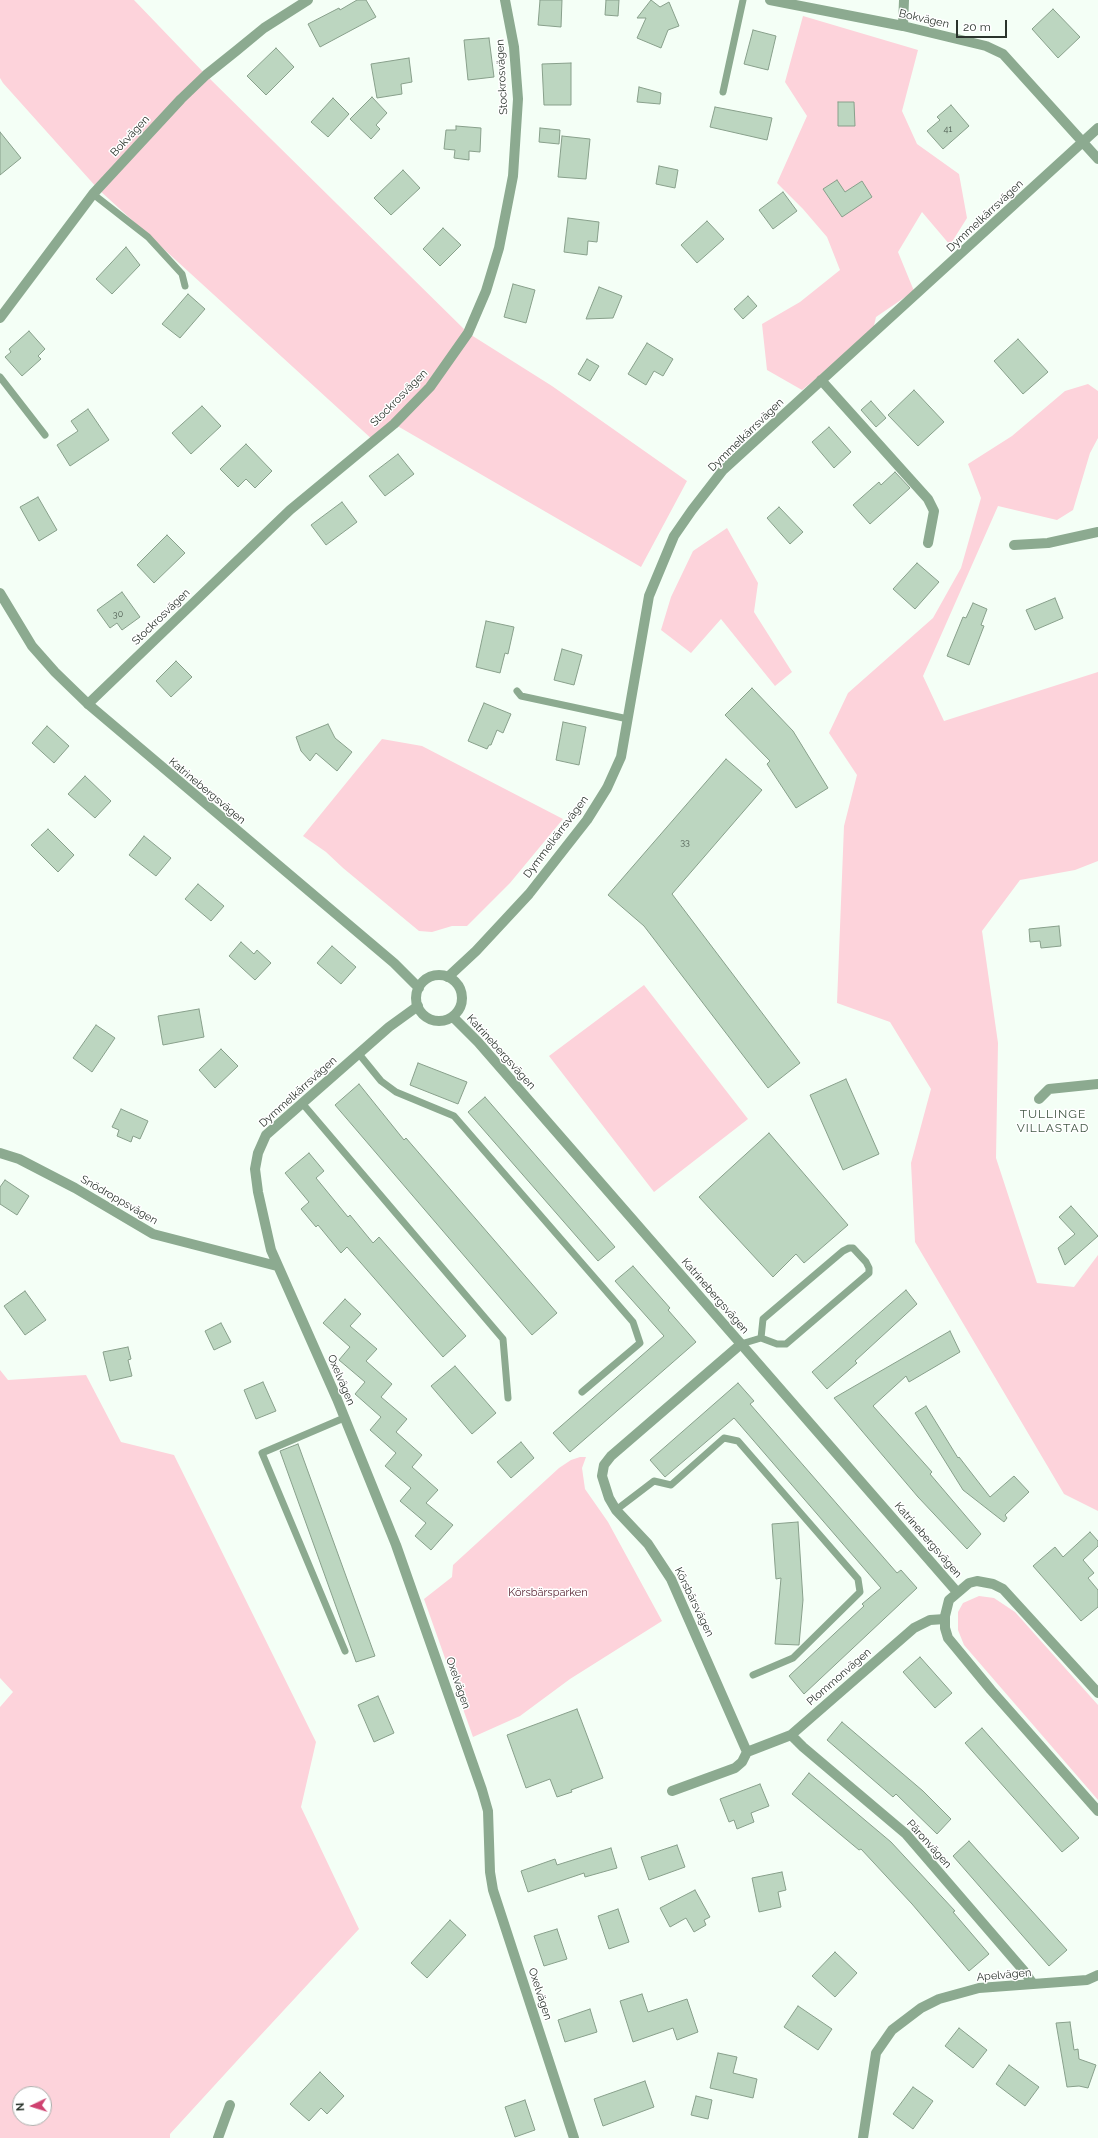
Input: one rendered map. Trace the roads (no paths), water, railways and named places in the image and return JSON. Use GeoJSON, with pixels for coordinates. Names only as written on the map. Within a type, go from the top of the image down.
{"type":"FeatureCollection","features":[{"type":"Feature","properties":{"kind":"street","name":"Bokvägen"},"geometry":{"type":"LineString","coordinates":[[0,318],[93,194],[180,99],[206,75],[264,28],[308,0]]}},
{"type":"Feature","properties":{"kind":"street","name":"Stockrosvägen"},"geometry":{"type":"LineString","coordinates":[[88,704],[290,510],[394,424],[430,387],[468,333],[486,291],[500,248],[513,176],[518,100],[514,47],[505,0]]}},
{"type":"Feature","properties":{"kind":"street","name":"Bokvägen"},"geometry":{"type":"LineString","coordinates":[[770,0],[903,26],[986,46],[1003,54],[1098,159]]}},
{"type":"Feature","properties":{"kind":"street"},"geometry":{"type":"LineString","coordinates":[[903,26],[904,0]]}},
{"type":"Feature","properties":{"kind":"street","name":"Dymmelkärrsvägen"},"geometry":{"type":"LineString","coordinates":[[448,977],[476,951],[529,894],[587,820],[607,788],[621,757],[649,596],[674,536],[692,510],[723,470],[1098,128]]}},
{"type":"Feature","properties":{"kind":"street"},"geometry":{"type":"LineString","coordinates":[[821,380],[928,499],[934,511],[928,543]]}},
{"type":"Feature","properties":{"kind":"street"},"geometry":{"type":"LineString","coordinates":[[1014,545],[1048,543],[1098,532]]}},
{"type":"Feature","properties":{"kind":"street","name":"Katrinebergsvägen"},"geometry":{"type":"LineString","coordinates":[[0,593],[32,646],[55,672],[88,704],[394,963],[419,988]]}},
{"type":"Feature","properties":{"kind":"street"},"geometry":{"type":"LineString","coordinates":[[431,977],[448,977],[458,985],[462,995],[461,1006],[453,1017],[447,1020],[435,1021],[423,1014],[418,1006],[417,994],[419,988],[431,977]]}},
{"type":"Feature","properties":{"kind":"street","name":"Dymmelkärrsvägen"},"geometry":{"type":"LineString","coordinates":[[271,1250],[255,1169],[258,1153],[266,1135],[389,1027],[418,1006]]}},
{"type":"Feature","properties":{"kind":"street","name":"Katrinebergsvägen"},"geometry":{"type":"LineString","coordinates":[[453,1017],[478,1042],[957,1592]]}},
{"type":"Feature","properties":{"kind":"street"},"geometry":{"type":"LineString","coordinates":[[1039,1099],[1049,1089],[1098,1084]]}},
{"type":"Feature","properties":{"kind":"street","name":"Snödroppsvägen"},"geometry":{"type":"LineString","coordinates":[[0,1153],[19,1159],[75,1188],[153,1234],[277,1266]]}},
{"type":"Feature","properties":{"kind":"street","name":"Oxelvägen"},"geometry":{"type":"LineString","coordinates":[[271,1250],[344,1418],[396,1544],[482,1790],[488,1811],[490,1872],[493,1890],[574,2138]]}},
{"type":"Feature","properties":{"kind":"street","name":"Körsbärsvägen"},"geometry":{"type":"LineString","coordinates":[[741,1344],[629,1440],[604,1465],[604,1485],[616,1510],[648,1544],[672,1579],[747,1752]]}},
{"type":"Feature","properties":{"kind":"street","name":"Katrinebergsvägen"},"geometry":{"type":"LineString","coordinates":[[1098,1693],[1003,1588],[994,1584],[977,1581],[969,1583],[957,1592],[947,1606],[945,1628],[948,1638],[1098,1810]]}},
{"type":"Feature","properties":{"kind":"street","name":"Plommonvägen"},"geometry":{"type":"LineString","coordinates":[[747,1752],[792,1735],[914,1628],[930,1620],[945,1619]]}},
{"type":"Feature","properties":{"kind":"street","name":"Päronvägen"},"geometry":{"type":"LineString","coordinates":[[792,1735],[906,1834],[1024,1971],[1033,1984]]}},
{"type":"Feature","properties":{"kind":"street"},"geometry":{"type":"LineString","coordinates":[[672,1791],[735,1768],[742,1762],[747,1752]]}},
{"type":"Feature","properties":{"kind":"street","name":"Apelvägen"},"geometry":{"type":"LineString","coordinates":[[863,2138],[876,2053],[892,2030],[921,2008],[939,1999],[979,1988],[1087,1980],[1098,1975]]}},
{"type":"Feature","properties":{"kind":"street"},"geometry":{"type":"LineString","coordinates":[[218,2138],[230,2105]]}},
{"type":"Feature","properties":{"kind":"lane"},"geometry":{"type":"LineString","coordinates":[[722,92],[742,0]]}},
{"type":"Feature","properties":{"kind":"lane"},"geometry":{"type":"LineString","coordinates":[[93,194],[148,237],[182,274],[185,286]]}},
{"type":"Feature","properties":{"kind":"lane"},"geometry":{"type":"LineString","coordinates":[[0,376],[45,435]]}},
{"type":"Feature","properties":{"kind":"lane"},"geometry":{"type":"LineString","coordinates":[[517,691],[521,696],[628,719]]}},
{"type":"Feature","properties":{"kind":"lane"},"geometry":{"type":"LineString","coordinates":[[359,1054],[381,1082],[396,1092],[454,1116],[633,1322],[640,1343],[582,1392]]}},
{"type":"Feature","properties":{"kind":"lane"},"geometry":{"type":"LineString","coordinates":[[302,1103],[503,1339],[508,1398]]}},
{"type":"Feature","properties":{"kind":"lane"},"geometry":{"type":"LineString","coordinates":[[741,1344],[761,1338],[777,1344],[786,1344],[869,1273],[869,1268],[866,1262],[854,1248],[849,1248],[844,1251],[763,1319],[761,1338]]}},
{"type":"Feature","properties":{"kind":"lane"},"geometry":{"type":"LineString","coordinates":[[344,1418],[262,1453],[345,1651]]}},
{"type":"Feature","properties":{"kind":"lane"},"geometry":{"type":"LineString","coordinates":[[616,1510],[654,1481],[671,1485],[724,1438],[738,1441],[858,1578],[860,1592],[793,1658],[753,1675]]}},
{"type":"Feature","properties":{"kind":"district","name":"TULLINGE VILLASTAD"},"geometry":{"type":"Point","coordinates":[1053,1121]}},
{"type":"Feature","properties":{"kind":"park label","name":"Körsbärsparken"},"geometry":{"type":"Point","coordinates":[548,1593]}}]}
